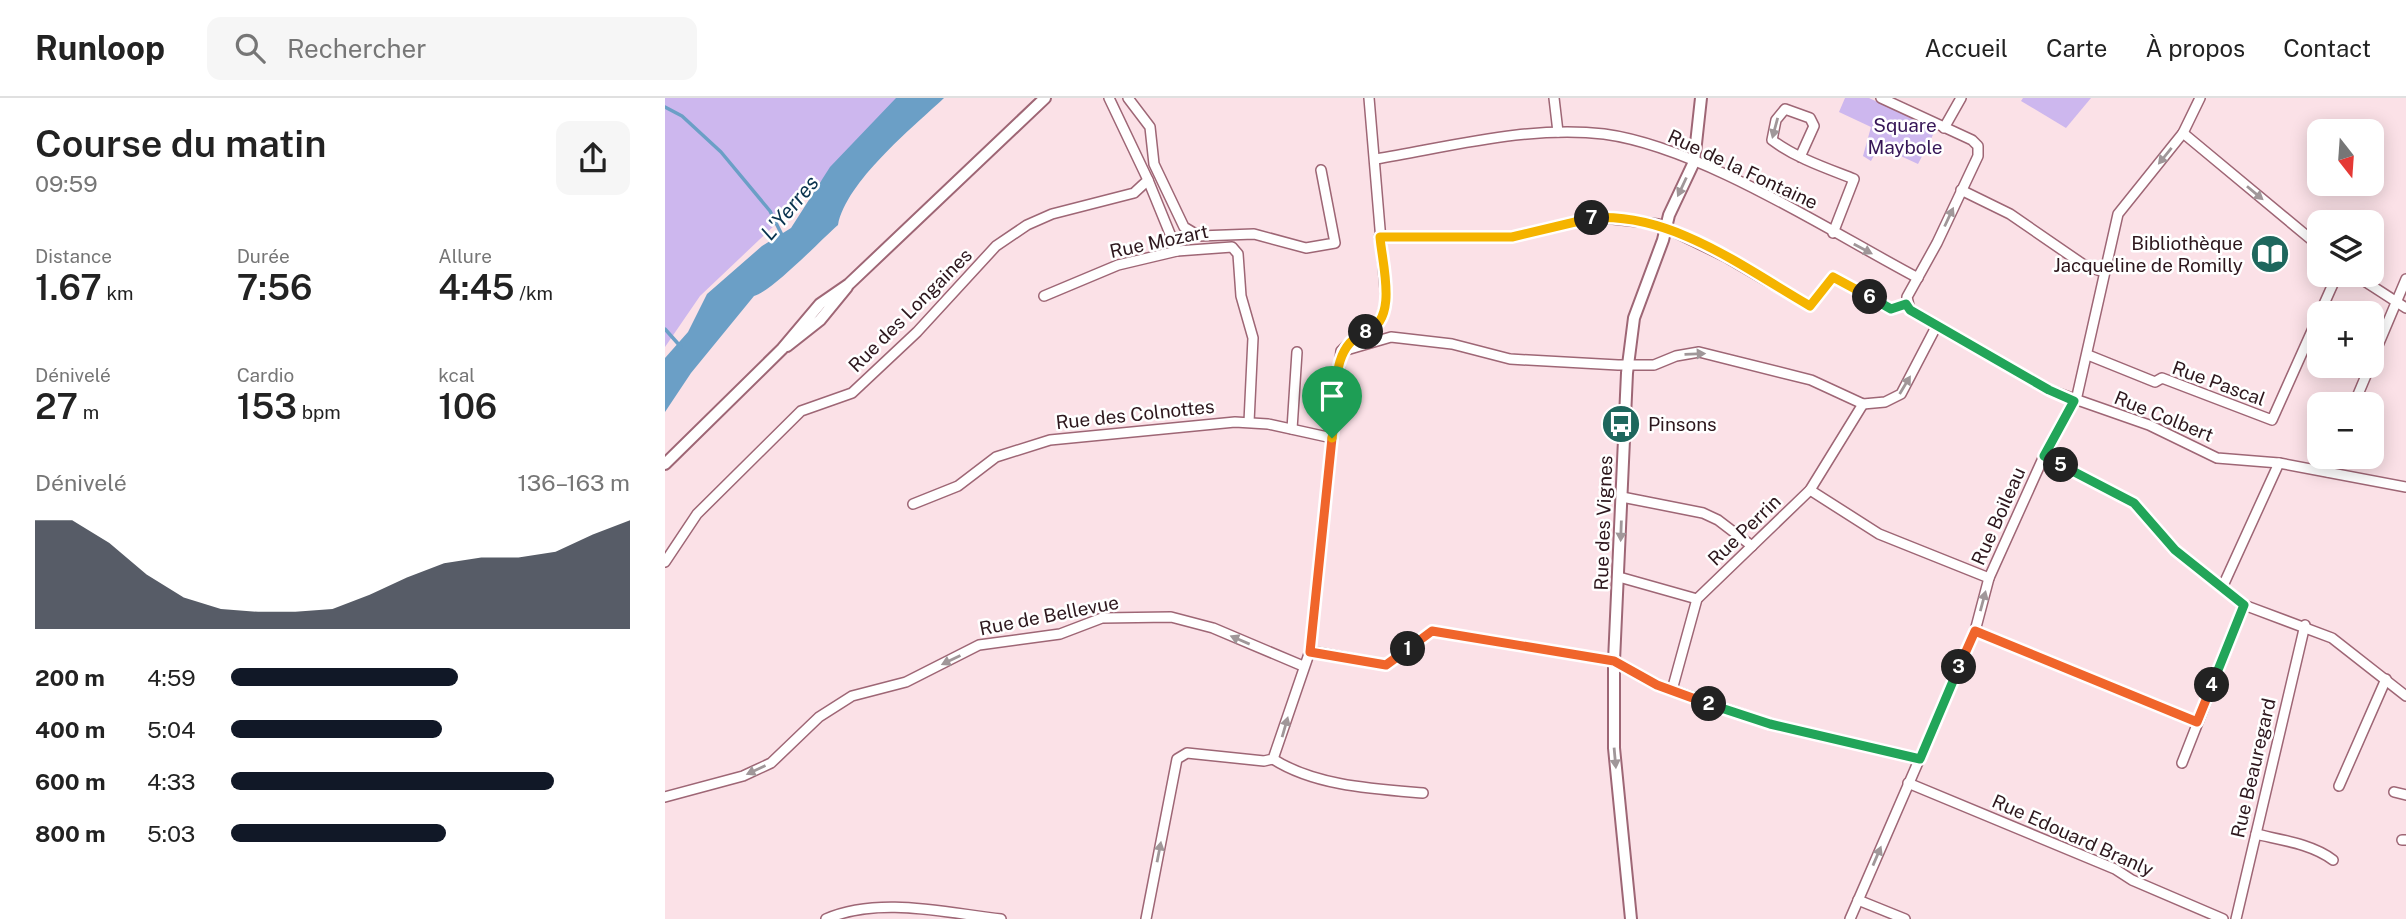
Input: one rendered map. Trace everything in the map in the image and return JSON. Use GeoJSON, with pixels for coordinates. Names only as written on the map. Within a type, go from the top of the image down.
{"type":"FeatureCollection","features":[{"type":"Feature","properties":{"kind":"street"},"geometry":{"type":"LineString","coordinates":[[665,464],[782,349],[820,304],[849,284],[1045,98]]}},
{"type":"Feature","properties":{"kind":"street"},"geometry":{"type":"LineString","coordinates":[[1109,98],[1148,180],[1177,251]]}},
{"type":"Feature","properties":{"kind":"street"},"geometry":{"type":"LineString","coordinates":[[1128,98],[1150,127],[1154,164],[1169,201],[1184,227],[1199,236],[1254,234],[1306,248],[1335,243],[1321,170]]}},
{"type":"Feature","properties":{"kind":"street"},"geometry":{"type":"LineString","coordinates":[[1273,759],[1310,652],[1341,351],[1355,336],[1375,329],[1383,317],[1386,300],[1369,98]]}},
{"type":"Feature","properties":{"kind":"street"},"geometry":{"type":"LineString","coordinates":[[1553,98],[1558,132]]}},
{"type":"Feature","properties":{"kind":"street","name":"Rue des Vignes"},"geometry":{"type":"LineString","coordinates":[[1630,919],[1613,748],[1614,661],[1629,365],[1634,318],[1666,227],[1694,162],[1701,98]]}},
{"type":"Feature","properties":{"kind":"street"},"geometry":{"type":"LineString","coordinates":[[1380,237],[1512,237],[1595,217],[1666,227],[1810,306],[1833,277],[1891,309],[1906,304],[1978,156],[1978,146],[1972,140],[1881,98]]}},
{"type":"Feature","properties":{"kind":"street"},"geometry":{"type":"LineString","coordinates":[[1944,128],[1961,98]]}},
{"type":"Feature","properties":{"kind":"street","name":"Rue Boileau"},"geometry":{"type":"LineString","coordinates":[[1850,919],[1975,631],[1989,578],[2044,456],[2074,401],[2088,355],[2118,214],[2183,134],[2200,98]]}},
{"type":"Feature","properties":{"kind":"street"},"geometry":{"type":"LineString","coordinates":[[1800,157],[1814,126],[1810,118],[1785,109],[1776,120],[1772,140],[1800,157],[1854,179],[1833,233]]}},
{"type":"Feature","properties":{"kind":"street","name":"Rue de la Fontaine"},"geometry":{"type":"LineString","coordinates":[[1376,159],[1558,132],[1603,134],[1642,142],[1694,162],[1779,203],[1917,278]]}},
{"type":"Feature","properties":{"kind":"street"},"geometry":{"type":"LineString","coordinates":[[2183,134],[2307,236]]}},
{"type":"Feature","properties":{"kind":"street","name":"Rue des Longaines"},"geometry":{"type":"LineString","coordinates":[[665,562],[697,514],[801,411],[852,393],[917,332],[996,246],[1027,225],[1052,214],[1134,193],[1148,180]]}},
{"type":"Feature","properties":{"kind":"street"},"geometry":{"type":"LineString","coordinates":[[1961,190],[2010,214],[2084,265],[2104,272]]}},
{"type":"Feature","properties":{"kind":"street","name":"Rue Mozart"},"geometry":{"type":"LineString","coordinates":[[1044,296],[1118,265],[1177,251],[1228,246],[1238,254],[1241,296],[1253,338],[1249,422]]}},
{"type":"Feature","properties":{"kind":"street"},"geometry":{"type":"LineString","coordinates":[[2384,331],[2406,279]]}},
{"type":"Feature","properties":{"kind":"street"},"geometry":{"type":"LineString","coordinates":[[2372,287],[2406,308]]}},
{"type":"Feature","properties":{"kind":"street","name":"Rue Colbert"},"geometry":{"type":"LineString","coordinates":[[1906,304],[1910,310],[2049,390],[2074,401],[2149,425],[2217,458],[2279,463],[2406,487]]}},
{"type":"Feature","properties":{"kind":"street"},"geometry":{"type":"LineString","coordinates":[[1341,351],[1391,337],[1452,344],[1510,359],[1629,365],[1654,365],[1676,356],[1699,352],[1811,380],[1863,404],[1885,402],[1901,394],[1937,325]]}},
{"type":"Feature","properties":{"kind":"street","name":"Rue Pascal"},"geometry":{"type":"LineString","coordinates":[[2088,355],[2155,382],[2162,379],[2271,420],[2307,340]]}},
{"type":"Feature","properties":{"kind":"street"},"geometry":{"type":"LineString","coordinates":[[1292,429],[1297,352]]}},
{"type":"Feature","properties":{"kind":"street","name":"Rue Perrin"},"geometry":{"type":"LineString","coordinates":[[1697,599],[1810,490],[1863,404]]}},
{"type":"Feature","properties":{"kind":"street","name":"Rue des Colnottes"},"geometry":{"type":"LineString","coordinates":[[913,504],[958,485],[996,457],[1050,440],[1139,429],[1249,422],[1332,438]]}},
{"type":"Feature","properties":{"kind":"street"},"geometry":{"type":"LineString","coordinates":[[2044,456],[2134,503],[2175,550],[2244,605],[2305,625],[2354,652],[2406,695]]}},
{"type":"Feature","properties":{"kind":"street"},"geometry":{"type":"LineString","coordinates":[[2222,589],[2279,463]]}},
{"type":"Feature","properties":{"kind":"street"},"geometry":{"type":"LineString","coordinates":[[1810,490],[1879,534],[1989,578]]}},
{"type":"Feature","properties":{"kind":"street"},"geometry":{"type":"LineString","coordinates":[[1622,497],[1703,513],[1718,520],[1752,547]]}},
{"type":"Feature","properties":{"kind":"street"},"geometry":{"type":"LineString","coordinates":[[1619,577],[1697,599],[1672,690]]}},
{"type":"Feature","properties":{"kind":"street"},"geometry":{"type":"LineString","coordinates":[[2182,763],[2244,605]]}},
{"type":"Feature","properties":{"kind":"street","name":"Rue de Bellevue"},"geometry":{"type":"LineString","coordinates":[[665,797],[743,776],[771,762],[818,717],[852,696],[906,682],[979,645],[1060,634],[1102,618],[1171,617],[1213,628],[1303,666]]}},
{"type":"Feature","properties":{"kind":"street","name":"Rue Beauregard"},"geometry":{"type":"LineString","coordinates":[[2236,919],[2305,625]]}},
{"type":"Feature","properties":{"kind":"street"},"geometry":{"type":"LineString","coordinates":[[1310,652],[1386,665],[1432,631],[1614,661],[1672,690],[1770,724],[1920,759]]}},
{"type":"Feature","properties":{"kind":"street"},"geometry":{"type":"LineString","coordinates":[[1975,631],[2197,722]]}},
{"type":"Feature","properties":{"kind":"street"},"geometry":{"type":"LineString","coordinates":[[2339,786],[2386,679]]}},
{"type":"Feature","properties":{"kind":"street"},"geometry":{"type":"LineString","coordinates":[[1146,919],[1177,759],[1187,752],[1264,761],[1273,759],[1286,767],[1339,783],[1423,793]]}},
{"type":"Feature","properties":{"kind":"street","name":"Rue Edouard Branly"},"geometry":{"type":"LineString","coordinates":[[1908,783],[2115,869],[2132,880],[2223,919]]}},
{"type":"Feature","properties":{"kind":"street"},"geometry":{"type":"LineString","coordinates":[[2394,792],[2406,795]]}},
{"type":"Feature","properties":{"kind":"street"},"geometry":{"type":"LineString","coordinates":[[2256,834],[2291,842],[2325,854],[2333,860]]}},
{"type":"Feature","properties":{"kind":"street"},"geometry":{"type":"LineString","coordinates":[[1858,900],[1905,919]]}},
{"type":"Feature","properties":{"kind":"street"},"geometry":{"type":"LineString","coordinates":[[826,919],[859,909],[890,908],[1001,919]]}},
{"type":"Feature","properties":{"kind":"green space"},"geometry":{"type":"Polygon","coordinates":[[[665,98],[902,98],[837,166],[700,296],[665,347],[665,98]]]}},
{"type":"Feature","properties":{"kind":"green space","name":"Square Maybole"},"geometry":{"type":"Polygon","coordinates":[[[1845,98],[1869,98],[1936,129],[1918,164],[1879,146],[1871,161],[1863,156],[1871,127],[1839,112],[1845,98]]]}},
{"type":"Feature","properties":{"kind":"green space"},"geometry":{"type":"Polygon","coordinates":[[[2023,98],[2091,98],[2066,128],[2021,101],[2023,98]]]}},
{"type":"Feature","properties":{"kind":"water"},"geometry":{"type":"Polygon","coordinates":[[[896,98],[944,98],[867,174],[853,191],[838,225],[784,276],[754,296],[691,373],[665,412],[665,358],[688,332],[707,294],[762,246],[791,228],[830,167],[896,98]]]}},
{"type":"Feature","properties":{"kind":"waterway","name":"L'Yerres"},"geometry":{"type":"LineString","coordinates":[[665,107],[682,116],[721,152],[770,211],[783,237]]}},
{"type":"Feature","properties":{"kind":"waterway"},"geometry":{"type":"LineString","coordinates":[[665,329],[681,347]]}},
{"type":"Feature","properties":{"kind":"place","name":"Bibliothèque Jacqueline de Romilly"},"geometry":{"type":"Point","coordinates":[2270,254]}},
{"type":"Feature","properties":{"kind":"place","name":"Pinsons"},"geometry":{"type":"Point","coordinates":[1621,424]}},
{"type":"Feature","properties":{"kind":"route"},"geometry":{"type":"LineString","coordinates":[[1595,217],[1658,224],[1726,257],[1810,306],[1833,277],[1891,309],[1906,304],[1910,310],[2049,390],[2074,401],[2044,456],[2134,503],[2175,550],[2244,605],[2197,722],[1975,631],[1920,759],[1770,724],[1657,685],[1614,661],[1432,631],[1386,665],[1310,652],[1332,438],[1341,351],[1355,336],[1375,329],[1383,317],[1386,300],[1380,237],[1512,237],[1595,217]]}}]}
